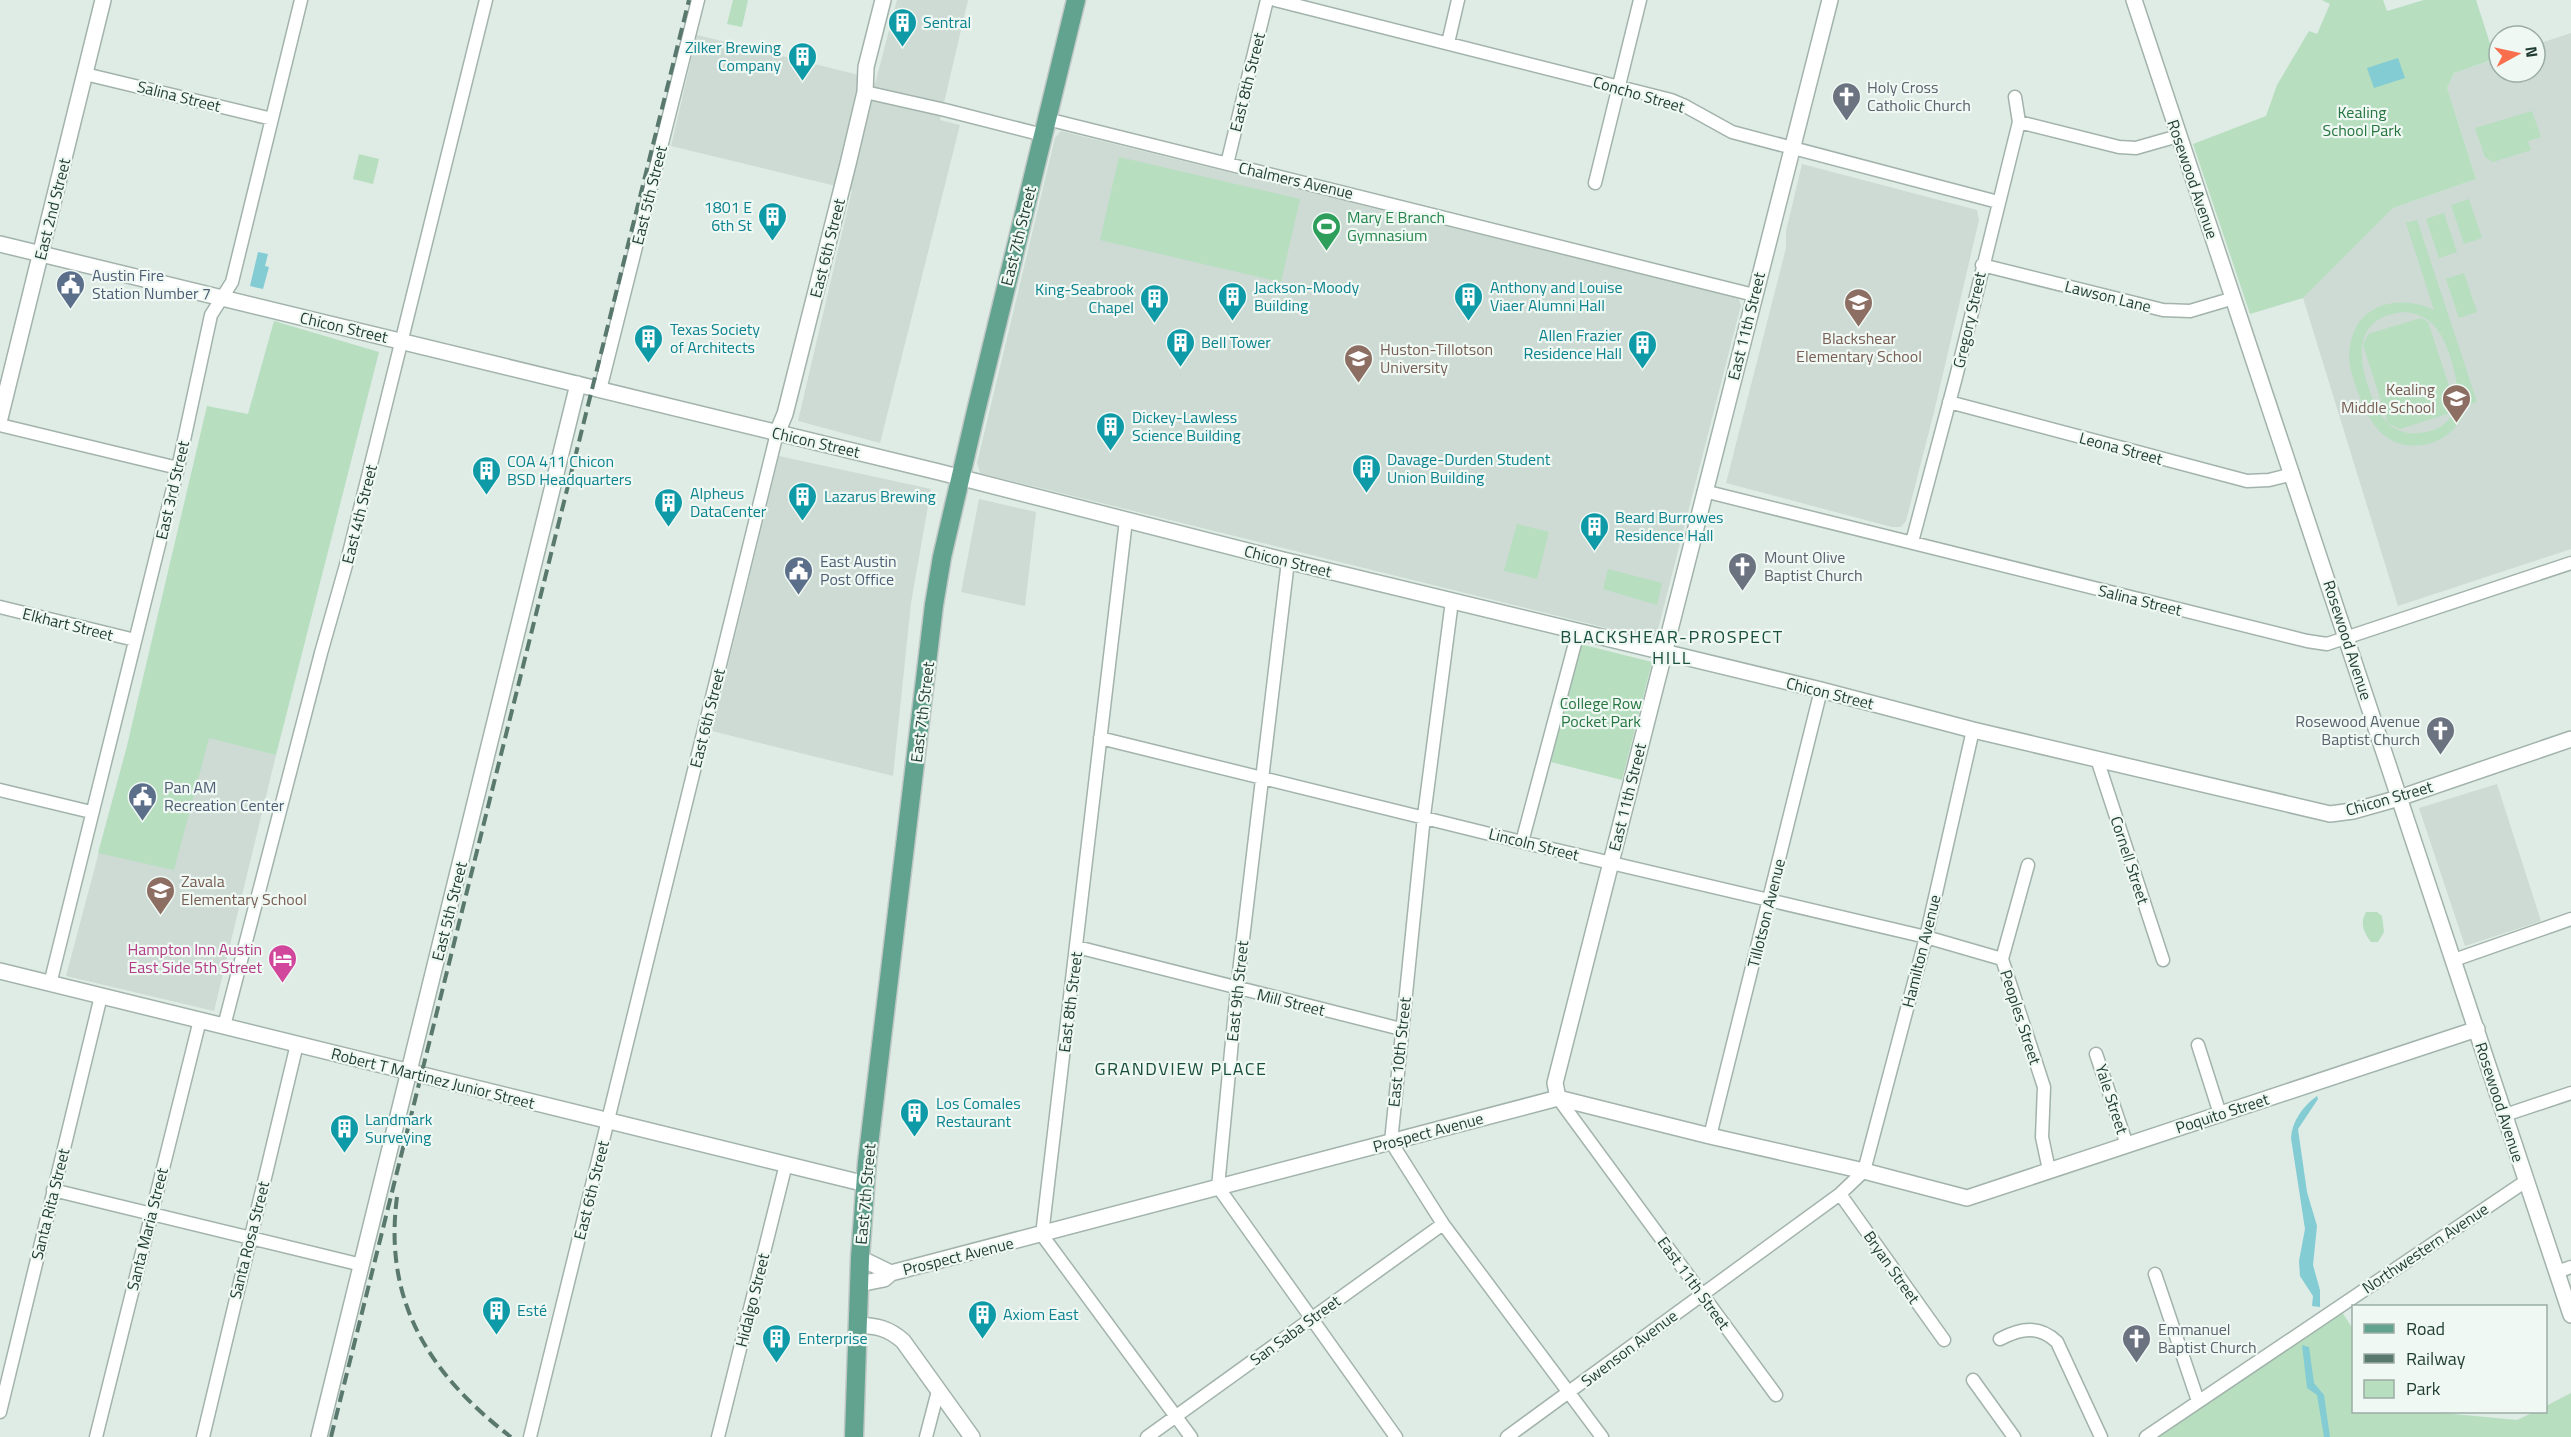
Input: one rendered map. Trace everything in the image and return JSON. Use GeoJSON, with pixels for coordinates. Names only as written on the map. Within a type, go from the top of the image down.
{"type":"FeatureCollection","features":[{"type":"Feature","properties":{"kind":"main road","name":"East 7th Street"},"geometry":{"type":"LineString","coordinates":[[854,1437],[860,1258],[866,1184],[934,605],[960,477],[1076,0]]}},
{"type":"Feature","properties":{"kind":"street","name":"East 2nd Street"},"geometry":{"type":"LineString","coordinates":[[0,418],[104,0]]}},
{"type":"Feature","properties":{"kind":"street","name":"East 3rd Street"},"geometry":{"type":"LineString","coordinates":[[50,984],[178,468],[210,315],[232,282],[301,0]]}},
{"type":"Feature","properties":{"kind":"street","name":"East 4th Street"},"geometry":{"type":"LineString","coordinates":[[224,1026],[346,565],[486,0]]}},
{"type":"Feature","properties":{"kind":"street","name":"East 5th Street"},"geometry":{"type":"LineString","coordinates":[[600,390],[698,0]]}},
{"type":"Feature","properties":{"kind":"street","name":"East 6th Street"},"geometry":{"type":"LineString","coordinates":[[530,1437],[777,433],[785,414],[865,93],[866,67],[882,0]]}},
{"type":"Feature","properties":{"kind":"street","name":"East 8th Street"},"geometry":{"type":"LineString","coordinates":[[1227,164],[1267,0]]}},
{"type":"Feature","properties":{"kind":"street","name":"Concho Street"},"geometry":{"type":"LineString","coordinates":[[1275,0],[1671,100],[1732,132],[1998,202]]}},
{"type":"Feature","properties":{"kind":"street"},"geometry":{"type":"LineString","coordinates":[[1448,44],[1458,0]]}},
{"type":"Feature","properties":{"kind":"street"},"geometry":{"type":"LineString","coordinates":[[1595,183],[1640,0]]}},
{"type":"Feature","properties":{"kind":"street","name":"East 11th Street"},"geometry":{"type":"LineString","coordinates":[[1776,1395],[1558,1098],[1555,1083],[1830,0]]}},
{"type":"Feature","properties":{"kind":"street","name":"Rosewood Avenue"},"geometry":{"type":"LineString","coordinates":[[2134,0],[2526,1181],[2564,1270],[2571,1315]]}},
{"type":"Feature","properties":{"kind":"street","name":"Salina Street"},"geometry":{"type":"LineString","coordinates":[[85,74],[272,119]]}},
{"type":"Feature","properties":{"kind":"street","name":"Chalmers Avenue"},"geometry":{"type":"LineString","coordinates":[[865,93],[1227,164],[1754,295]]}},
{"type":"Feature","properties":{"kind":"street","name":"Gregory Street"},"geometry":{"type":"LineString","coordinates":[[1912,542],[1950,402],[2019,122],[2015,97]]}},
{"type":"Feature","properties":{"kind":"street"},"geometry":{"type":"LineString","coordinates":[[2019,122],[2119,147],[2136,148],[2178,136]]}},
{"type":"Feature","properties":{"kind":"street","name":"Chicon Street"},"geometry":{"type":"LineString","coordinates":[[0,244],[960,477],[1288,561],[1821,690],[1973,730],[2330,814],[2353,811],[2399,798],[2571,739]]}},
{"type":"Feature","properties":{"kind":"street","name":"Lawson Lane"},"geometry":{"type":"LineString","coordinates":[[1982,265],[2163,310],[2190,311],[2234,298]]}},
{"type":"Feature","properties":{"kind":"street","name":"East 5th Street"},"geometry":{"type":"LineString","coordinates":[[319,1437],[578,384]]}},
{"type":"Feature","properties":{"kind":"street","name":"Leona Street"},"geometry":{"type":"LineString","coordinates":[[1950,402],[2247,481],[2269,480],[2293,474]]}},
{"type":"Feature","properties":{"kind":"street"},"geometry":{"type":"LineString","coordinates":[[0,425],[178,468]]}},
{"type":"Feature","properties":{"kind":"street","name":"Salina Street"},"geometry":{"type":"LineString","coordinates":[[1704,491],[2307,642],[2327,644],[2571,563]]}},
{"type":"Feature","properties":{"kind":"street","name":"East 8th Street"},"geometry":{"type":"LineString","coordinates":[[1042,1235],[1126,520]]}},
{"type":"Feature","properties":{"kind":"street","name":"East 9th Street"},"geometry":{"type":"LineString","coordinates":[[1218,1187],[1237,989],[1288,561]]}},
{"type":"Feature","properties":{"kind":"street","name":"East 10th Street"},"geometry":{"type":"LineString","coordinates":[[1390,1142],[1424,816],[1452,601]]}},
{"type":"Feature","properties":{"kind":"street","name":"Elkhart Street"},"geometry":{"type":"LineString","coordinates":[[0,608],[135,640]]}},
{"type":"Feature","properties":{"kind":"street"},"geometry":{"type":"LineString","coordinates":[[1522,842],[1578,632]]}},
{"type":"Feature","properties":{"kind":"street","name":"Tillotson Avenue"},"geometry":{"type":"LineString","coordinates":[[1710,1136],[1821,690]]}},
{"type":"Feature","properties":{"kind":"street","name":"Hamilton Avenue"},"geometry":{"type":"LineString","coordinates":[[1864,1171],[1926,937],[1973,730]]}},
{"type":"Feature","properties":{"kind":"street","name":"Lincoln Street"},"geometry":{"type":"LineString","coordinates":[[1100,738],[1262,776],[1522,842],[1926,937],[2002,959]]}},
{"type":"Feature","properties":{"kind":"street","name":"Cornell Street"},"geometry":{"type":"LineString","coordinates":[[2097,759],[2163,960]]}},
{"type":"Feature","properties":{"kind":"street"},"geometry":{"type":"LineString","coordinates":[[0,790],[91,812]]}},
{"type":"Feature","properties":{"kind":"street","name":"Peoples Street"},"geometry":{"type":"LineString","coordinates":[[2028,865],[2002,959],[2044,1087],[2042,1137],[2049,1170]]}},
{"type":"Feature","properties":{"kind":"street"},"geometry":{"type":"LineString","coordinates":[[2454,960],[2571,919]]}},
{"type":"Feature","properties":{"kind":"street","name":"Mill Street"},"geometry":{"type":"LineString","coordinates":[[1077,948],[1401,1029]]}},
{"type":"Feature","properties":{"kind":"street","name":"Robert T Martinez Junior Street"},"geometry":{"type":"LineString","coordinates":[[0,972],[866,1184]]}},
{"type":"Feature","properties":{"kind":"street","name":"Santa Rita Street"},"geometry":{"type":"LineString","coordinates":[[0,1412],[101,996]]}},
{"type":"Feature","properties":{"kind":"street","name":"Santa Maria Street"},"geometry":{"type":"LineString","coordinates":[[96,1437],[200,1020]]}},
{"type":"Feature","properties":{"kind":"street","name":"Poquito Street"},"geometry":{"type":"LineString","coordinates":[[1967,1198],[2477,1029]]}},
{"type":"Feature","properties":{"kind":"street","name":"Santa Rosa Street"},"geometry":{"type":"LineString","coordinates":[[203,1437],[297,1044]]}},
{"type":"Feature","properties":{"kind":"street"},"geometry":{"type":"LineString","coordinates":[[2198,1045],[2220,1114]]}},
{"type":"Feature","properties":{"kind":"street","name":"Yale Street"},"geometry":{"type":"LineString","coordinates":[[2096,1053],[2127,1145]]}},
{"type":"Feature","properties":{"kind":"street"},"geometry":{"type":"LineString","coordinates":[[2505,1115],[2571,1093]]}},
{"type":"Feature","properties":{"kind":"street","name":"Prospect Avenue"},"geometry":{"type":"LineString","coordinates":[[859,1284],[884,1279],[891,1273],[1558,1098],[1967,1198]]}},
{"type":"Feature","properties":{"kind":"street"},"geometry":{"type":"LineString","coordinates":[[1390,1142],[1443,1224],[1602,1437]]}},
{"type":"Feature","properties":{"kind":"street","name":"Hidalgo Street"},"geometry":{"type":"LineString","coordinates":[[718,1437],[786,1164]]}},
{"type":"Feature","properties":{"kind":"street","name":"Swenson Avenue"},"geometry":{"type":"LineString","coordinates":[[1507,1437],[1840,1194],[1864,1171]]}},
{"type":"Feature","properties":{"kind":"street","name":"Northwestern Avenue"},"geometry":{"type":"LineString","coordinates":[[2146,1437],[2526,1181]]}},
{"type":"Feature","properties":{"kind":"street"},"geometry":{"type":"LineString","coordinates":[[1218,1187],[1396,1437]]}},
{"type":"Feature","properties":{"kind":"street"},"geometry":{"type":"LineString","coordinates":[[53,1190],[362,1265]]}},
{"type":"Feature","properties":{"kind":"street","name":"Bryan Street"},"geometry":{"type":"LineString","coordinates":[[1840,1194],[1944,1340]]}},
{"type":"Feature","properties":{"kind":"street","name":"San Saba Street"},"geometry":{"type":"LineString","coordinates":[[1147,1437],[1443,1224]]}},
{"type":"Feature","properties":{"kind":"street"},"geometry":{"type":"LineString","coordinates":[[1042,1235],[1191,1437]]}},
{"type":"Feature","properties":{"kind":"street","name":"Prospect Avenue"},"geometry":{"type":"LineString","coordinates":[[860,1258],[891,1273]]}},
{"type":"Feature","properties":{"kind":"street"},"geometry":{"type":"LineString","coordinates":[[2155,1274],[2198,1401]]}},
{"type":"Feature","properties":{"kind":"street"},"geometry":{"type":"LineString","coordinates":[[858,1325],[880,1326],[903,1341],[972,1437]]}},
{"type":"Feature","properties":{"kind":"street"},"geometry":{"type":"LineString","coordinates":[[2000,1339],[2023,1329],[2038,1330],[2057,1342],[2101,1437]]}},
{"type":"Feature","properties":{"kind":"street"},"geometry":{"type":"LineString","coordinates":[[1973,1380],[2014,1437]]}},
{"type":"Feature","properties":{"kind":"street"},"geometry":{"type":"LineString","coordinates":[[926,1437],[939,1391]]}},
{"type":"Feature","properties":{"kind":"shaded area"},"geometry":{"type":"Polygon","coordinates":[[[897,0],[968,0],[940,120],[960,125],[880,443],[798,421],[852,190],[671,146],[697,35],[855,74],[875,84],[897,0]]]}},
{"type":"Feature","properties":{"kind":"shaded area","name":"Kealing Middle School"},"geometry":{"type":"Polygon","coordinates":[[[2571,33],[2571,549],[2398,606],[2303,298],[2393,208],[2476,179],[2447,88],[2454,73],[2487,62],[2487,84],[2547,84],[2547,41],[2571,33]]]}},
{"type":"Feature","properties":{"kind":"shaded area","name":"Huston-Tillotson University"},"geometry":{"type":"Polygon","coordinates":[[[1061,131],[1738,298],[1741,305],[1656,637],[1647,638],[980,473],[977,463],[1055,138],[1061,131]]]}},
{"type":"Feature","properties":{"kind":"shaded area","name":"Blackshear Elementary School"},"geometry":{"type":"Polygon","coordinates":[[[1802,164],[1977,210],[1979,220],[1934,412],[1906,521],[1901,527],[1892,527],[1726,483],[1786,248],[1786,231],[1802,164]]]}},
{"type":"Feature","properties":{"kind":"shaded area"},"geometry":{"type":"Polygon","coordinates":[[[779,456],[931,489],[911,603],[893,776],[712,731],[779,456]]]}},
{"type":"Feature","properties":{"kind":"shaded area"},"geometry":{"type":"Polygon","coordinates":[[[979,499],[1036,512],[1025,606],[961,592],[979,499]]]}},
{"type":"Feature","properties":{"kind":"shaded area","name":"Zavala Elementary School"},"geometry":{"type":"Polygon","coordinates":[[[209,737],[276,755],[214,1011],[66,976],[126,750],[209,737]]]}},
{"type":"Feature","properties":{"kind":"shaded area"},"geometry":{"type":"Polygon","coordinates":[[[2497,784],[2541,921],[2465,946],[2419,808],[2497,784]]]}},
{"type":"Feature","properties":{"kind":"green space"},"geometry":{"type":"Polygon","coordinates":[[[733,0],[748,0],[742,27],[727,24],[733,0]]]}},
{"type":"Feature","properties":{"kind":"green space","name":"Kealing School Park"},"geometry":{"type":"Polygon","coordinates":[[[2322,0],[2383,0],[2387,11],[2424,0],[2476,0],[2487,34],[2487,62],[2454,73],[2447,88],[2476,179],[2393,208],[2303,298],[2250,314],[2193,144],[2266,116],[2277,85],[2309,31],[2317,34],[2330,4],[2322,0]]]}},
{"type":"Feature","properties":{"kind":"green space"},"geometry":{"type":"Polygon","coordinates":[[[2532,111],[2541,137],[2528,141],[2531,150],[2493,162],[2485,157],[2475,128],[2532,111]]]}},
{"type":"Feature","properties":{"kind":"green space"},"geometry":{"type":"Polygon","coordinates":[[[359,154],[379,159],[373,184],[353,179],[359,154]]]}},
{"type":"Feature","properties":{"kind":"green space"},"geometry":{"type":"Polygon","coordinates":[[[1119,157],[1300,199],[1281,282],[1100,240],[1119,157]]]}},
{"type":"Feature","properties":{"kind":"green space"},"geometry":{"type":"Polygon","coordinates":[[[2469,199],[2482,238],[2464,244],[2451,205],[2469,199]]]}},
{"type":"Feature","properties":{"kind":"green space"},"geometry":{"type":"Polygon","coordinates":[[[2444,213],[2457,252],[2439,258],[2426,219],[2444,213]]]}},
{"type":"Feature","properties":{"kind":"green space"},"geometry":{"type":"Polygon","coordinates":[[[2417,220],[2477,402],[2468,405],[2453,430],[2435,442],[2412,446],[2400,444],[2380,432],[2366,412],[2356,387],[2349,357],[2354,332],[2361,320],[2370,312],[2394,303],[2421,305],[2434,310],[2406,223],[2417,220]],[[2404,312],[2377,320],[2364,337],[2362,360],[2371,395],[2385,420],[2400,431],[2420,433],[2434,430],[2444,424],[2451,416],[2457,395],[2454,371],[2444,341],[2430,321],[2404,312]]]}},
{"type":"Feature","properties":{"kind":"green space"},"geometry":{"type":"Polygon","coordinates":[[[2464,273],[2477,312],[2459,318],[2446,279],[2464,273]]]}},
{"type":"Feature","properties":{"kind":"green space"},"geometry":{"type":"Polygon","coordinates":[[[2421,318],[2428,322],[2455,404],[2450,413],[2400,429],[2388,423],[2363,345],[2368,334],[2421,318]]]}},
{"type":"Feature","properties":{"kind":"green space"},"geometry":{"type":"Polygon","coordinates":[[[274,321],[379,352],[276,755],[209,738],[174,870],[98,853],[126,750],[207,406],[248,414],[274,321]]]}},
{"type":"Feature","properties":{"kind":"green space"},"geometry":{"type":"Polygon","coordinates":[[[1517,524],[1549,532],[1537,579],[1504,571],[1517,524]]]}},
{"type":"Feature","properties":{"kind":"green space"},"geometry":{"type":"Polygon","coordinates":[[[1608,569],[1662,583],[1657,605],[1603,589],[1608,569]]]}},
{"type":"Feature","properties":{"kind":"green space","name":"College Row Pocket Park"},"geometry":{"type":"Polygon","coordinates":[[[1580,644],[1652,662],[1622,780],[1551,762],[1580,644]]]}},
{"type":"Feature","properties":{"kind":"green space"},"geometry":{"type":"Polygon","coordinates":[[[2366,912],[2377,912],[2382,916],[2384,932],[2378,942],[2371,942],[2364,931],[2363,920],[2366,912]]]}},
{"type":"Feature","properties":{"kind":"green space"},"geometry":{"type":"Polygon","coordinates":[[[2342,1312],[2352,1327],[2352,1413],[2443,1413],[2517,1420],[2532,1413],[2547,1413],[2547,1405],[2571,1393],[2571,1437],[2157,1437],[2342,1312]]]}},
{"type":"Feature","properties":{"kind":"water"},"geometry":{"type":"Polygon","coordinates":[[[2398,58],[2405,78],[2374,88],[2367,68],[2398,58]]]}},
{"type":"Feature","properties":{"kind":"water"},"geometry":{"type":"Polygon","coordinates":[[[258,252],[268,254],[265,266],[269,267],[263,289],[250,286],[258,252]]]}},
{"type":"Feature","properties":{"kind":"water"},"geometry":{"type":"Polygon","coordinates":[[[2317,1096],[2318,1099],[2298,1129],[2307,1192],[2317,1226],[2313,1265],[2320,1290],[2320,1307],[2312,1306],[2313,1296],[2300,1276],[2299,1261],[2305,1229],[2291,1138],[2299,1114],[2317,1096]]]}},
{"type":"Feature","properties":{"kind":"water"},"geometry":{"type":"Polygon","coordinates":[[[2302,1345],[2309,1347],[2314,1383],[2324,1395],[2330,1437],[2324,1437],[2317,1395],[2307,1388],[2302,1345]]]}},
{"type":"Feature","properties":{"kind":"railway"},"geometry":{"type":"LineString","coordinates":[[331,1437],[689,0]]}},
{"type":"Feature","properties":{"kind":"railway"},"geometry":{"type":"LineString","coordinates":[[397,1197],[395,1235],[398,1270],[406,1303],[418,1333],[436,1362],[457,1388],[511,1437]]}},
{"type":"Feature","properties":{"kind":"place","name":"Sentral"},"geometry":{"type":"Point","coordinates":[902,48]}},
{"type":"Feature","properties":{"kind":"place","name":"Zilker Brewing Company"},"geometry":{"type":"Point","coordinates":[802,82]}},
{"type":"Feature","properties":{"kind":"place","name":"Holy Cross Catholic Church"},"geometry":{"type":"Point","coordinates":[1846,122]}},
{"type":"Feature","properties":{"kind":"place","name":"1801 E 6th St"},"geometry":{"type":"Point","coordinates":[773,242]}},
{"type":"Feature","properties":{"kind":"place","name":"Mary E Branch Gymnasium"},"geometry":{"type":"Point","coordinates":[1326,252]}},
{"type":"Feature","properties":{"kind":"place","name":"Austin Fire Station Number 7"},"geometry":{"type":"Point","coordinates":[71,310]}},
{"type":"Feature","properties":{"kind":"place","name":"Jackson-Moody Building"},"geometry":{"type":"Point","coordinates":[1233,322]}},
{"type":"Feature","properties":{"kind":"place","name":"Anthony and Louise Viaer Alumni Hall"},"geometry":{"type":"Point","coordinates":[1469,322]}},
{"type":"Feature","properties":{"kind":"place","name":"King-Seabrook Chapel"},"geometry":{"type":"Point","coordinates":[1155,324]}},
{"type":"Feature","properties":{"kind":"place","name":"Blackshear Elementary School"},"geometry":{"type":"Point","coordinates":[1859,328]}},
{"type":"Feature","properties":{"kind":"place","name":"Texas Society of Architects"},"geometry":{"type":"Point","coordinates":[649,364]}},
{"type":"Feature","properties":{"kind":"place","name":"Bell Tower"},"geometry":{"type":"Point","coordinates":[1180,368]}},
{"type":"Feature","properties":{"kind":"place","name":"Allen Frazier Residence Hall"},"geometry":{"type":"Point","coordinates":[1643,370]}},
{"type":"Feature","properties":{"kind":"place","name":"Huston-Tillotson University"},"geometry":{"type":"Point","coordinates":[1359,384]}},
{"type":"Feature","properties":{"kind":"place","name":"Kealing Middle School"},"geometry":{"type":"Point","coordinates":[2456,424]}},
{"type":"Feature","properties":{"kind":"place","name":"Dickey-Lawless Science Building"},"geometry":{"type":"Point","coordinates":[1111,452]}},
{"type":"Feature","properties":{"kind":"place","name":"Davage-Durden Student Union Building"},"geometry":{"type":"Point","coordinates":[1366,494]}},
{"type":"Feature","properties":{"kind":"place","name":"COA 411 Chicon BSD Headquarters"},"geometry":{"type":"Point","coordinates":[486,496]}},
{"type":"Feature","properties":{"kind":"place","name":"Lazarus Brewing"},"geometry":{"type":"Point","coordinates":[803,522]}},
{"type":"Feature","properties":{"kind":"place","name":"Alpheus DataCenter"},"geometry":{"type":"Point","coordinates":[669,528]}},
{"type":"Feature","properties":{"kind":"place","name":"Beard Burrowes Residence Hall"},"geometry":{"type":"Point","coordinates":[1594,552]}},
{"type":"Feature","properties":{"kind":"place","name":"Mount Olive Baptist Church"},"geometry":{"type":"Point","coordinates":[1743,592]}},
{"type":"Feature","properties":{"kind":"place","name":"East Austin Post Office"},"geometry":{"type":"Point","coordinates":[799,596]}},
{"type":"Feature","properties":{"kind":"place","name":"Rosewood Avenue Baptist Church"},"geometry":{"type":"Point","coordinates":[2441,756]}},
{"type":"Feature","properties":{"kind":"place","name":"Pan AM Recreation Center"},"geometry":{"type":"Point","coordinates":[143,822]}},
{"type":"Feature","properties":{"kind":"place","name":"Zavala Elementary School"},"geometry":{"type":"Point","coordinates":[160,916]}},
{"type":"Feature","properties":{"kind":"place","name":"Hampton Inn Austin East Side 5th Street"},"geometry":{"type":"Point","coordinates":[283,984]}},
{"type":"Feature","properties":{"kind":"place","name":"Los Comales Restaurant"},"geometry":{"type":"Point","coordinates":[915,1138]}},
{"type":"Feature","properties":{"kind":"place","name":"Landmark Surveying"},"geometry":{"type":"Point","coordinates":[344,1154]}},
{"type":"Feature","properties":{"kind":"place","name":"Esté"},"geometry":{"type":"Point","coordinates":[496,1336]}},
{"type":"Feature","properties":{"kind":"place","name":"Axiom East"},"geometry":{"type":"Point","coordinates":[982,1340]}},
{"type":"Feature","properties":{"kind":"place","name":"Enterprise"},"geometry":{"type":"Point","coordinates":[777,1364]}},
{"type":"Feature","properties":{"kind":"place","name":"Emmanuel Baptist Church"},"geometry":{"type":"Point","coordinates":[2137,1364]}},
{"type":"Feature","properties":{"kind":"district","name":"BLACKSHEAR-PROSPECT HILL"},"geometry":{"type":"Point","coordinates":[1672,647]}},
{"type":"Feature","properties":{"kind":"district","name":"GRANDVIEW PLACE"},"geometry":{"type":"Point","coordinates":[1181,1069]}}]}
